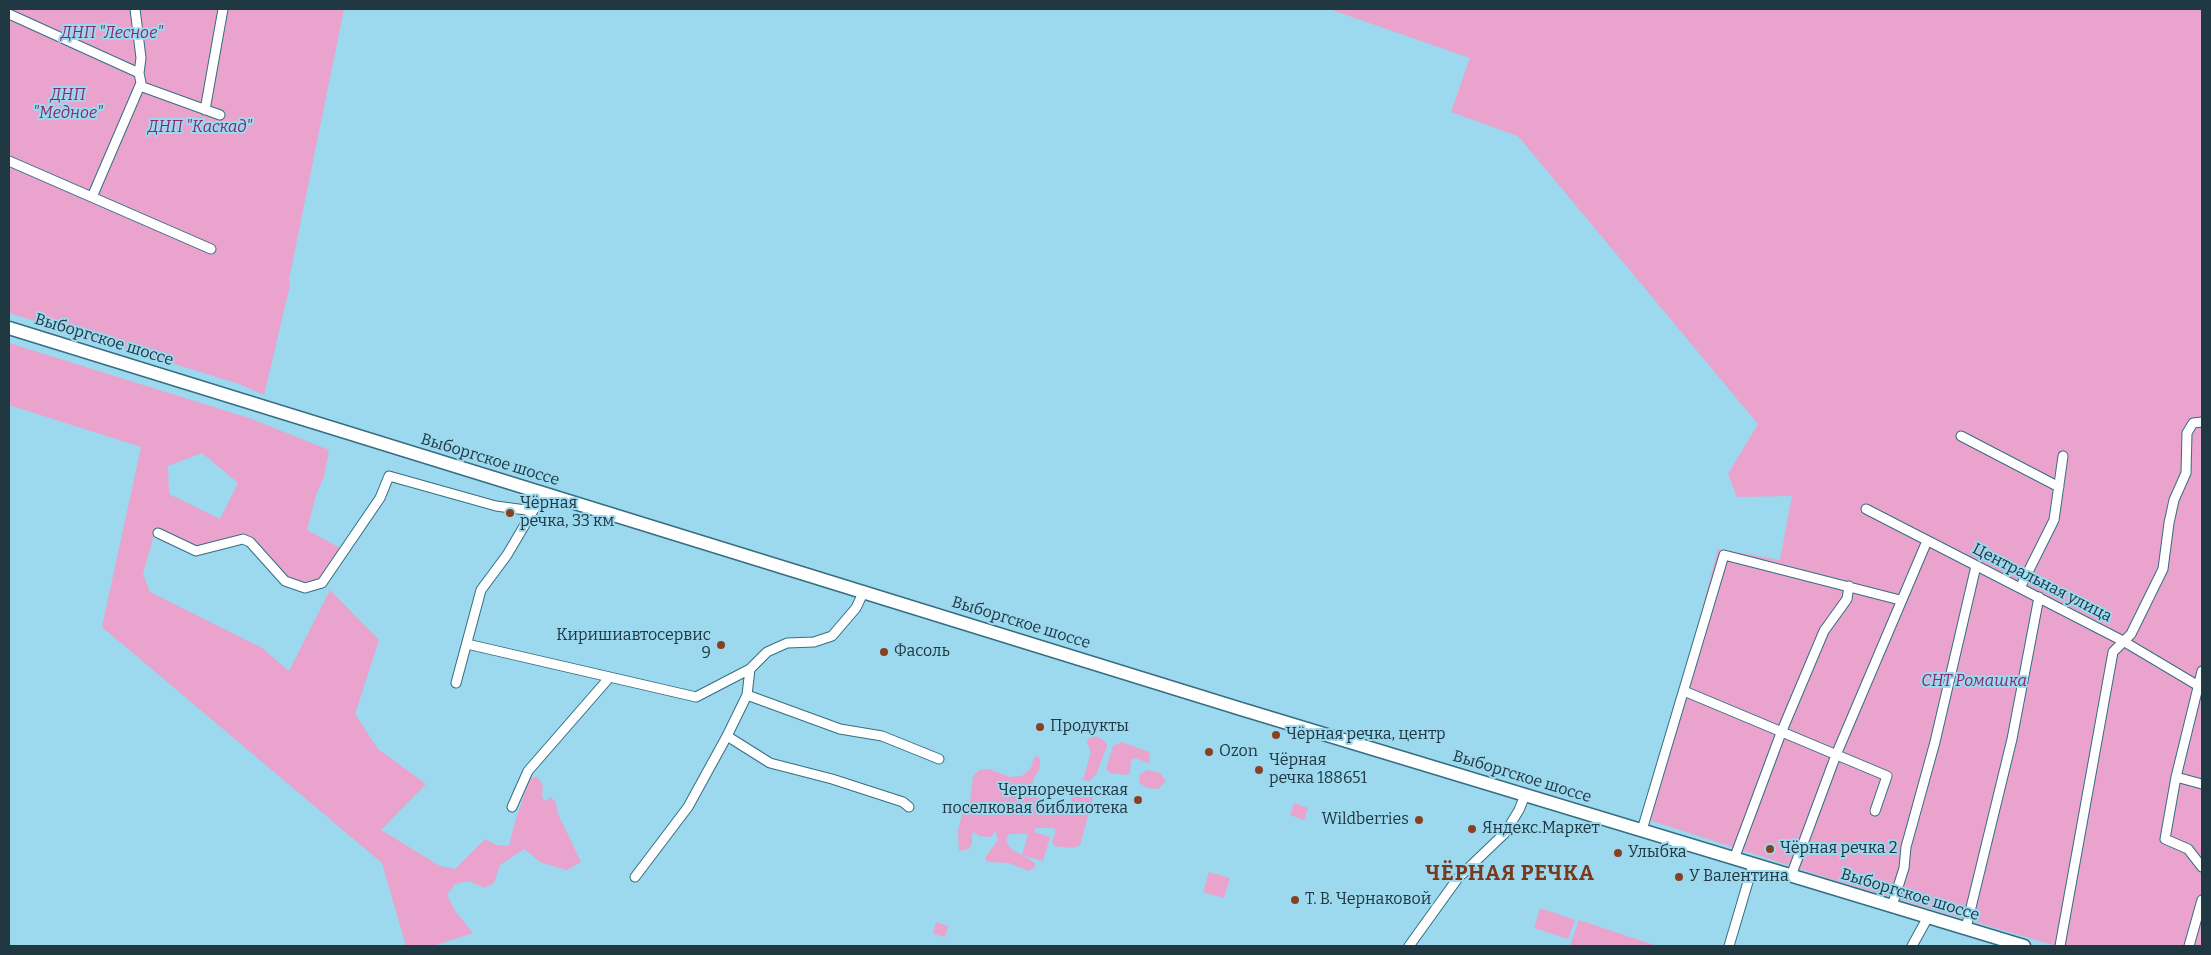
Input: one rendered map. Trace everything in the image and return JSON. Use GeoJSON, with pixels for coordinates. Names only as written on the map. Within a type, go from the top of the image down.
{"type":"FeatureCollection","features":[{"type":"Feature","properties":{"kind":"main road","name":"Выборгское шоссе"},"geometry":{"type":"LineString","coordinates":[[9,328],[1753,865],[2024,946]]}},
{"type":"Feature","properties":{"kind":"street"},"geometry":{"type":"LineString","coordinates":[[92,196],[140,86],[141,58],[136,9]]}},
{"type":"Feature","properties":{"kind":"street"},"geometry":{"type":"LineString","coordinates":[[205,110],[223,9]]}},
{"type":"Feature","properties":{"kind":"street"},"geometry":{"type":"LineString","coordinates":[[9,14],[139,73]]}},
{"type":"Feature","properties":{"kind":"street"},"geometry":{"type":"LineString","coordinates":[[140,86],[220,115]]}},
{"type":"Feature","properties":{"kind":"street"},"geometry":{"type":"LineString","coordinates":[[9,160],[211,249]]}},
{"type":"Feature","properties":{"kind":"street"},"geometry":{"type":"LineString","coordinates":[[2060,946],[2113,652],[2131,634],[2164,569],[2169,523],[2174,500],[2186,473],[2187,433],[2193,423],[2202,422]]}},
{"type":"Feature","properties":{"kind":"street"},"geometry":{"type":"LineString","coordinates":[[1961,436],[2059,487]]}},
{"type":"Feature","properties":{"kind":"street"},"geometry":{"type":"LineString","coordinates":[[2020,588],[2054,520],[2063,456]]}},
{"type":"Feature","properties":{"kind":"street"},"geometry":{"type":"LineString","coordinates":[[158,533],[196,551],[243,539],[250,542],[285,581],[305,588],[322,583],[380,498],[389,476],[496,506],[533,511]]}},
{"type":"Feature","properties":{"kind":"street"},"geometry":{"type":"LineString","coordinates":[[456,683],[481,590],[508,555],[544,494]]}},
{"type":"Feature","properties":{"kind":"street","name":"Центральная улица"},"geometry":{"type":"LineString","coordinates":[[1866,509],[2123,641],[2200,687]]}},
{"type":"Feature","properties":{"kind":"street"},"geometry":{"type":"LineString","coordinates":[[1791,876],[1836,755],[1926,541]]}},
{"type":"Feature","properties":{"kind":"street"},"geometry":{"type":"LineString","coordinates":[[1642,830],[1724,555],[1900,600]]}},
{"type":"Feature","properties":{"kind":"street"},"geometry":{"type":"LineString","coordinates":[[1892,906],[1904,868],[1906,847],[1935,742],[1976,566]]}},
{"type":"Feature","properties":{"kind":"street"},"geometry":{"type":"LineString","coordinates":[[1734,859],[1782,733],[1824,631],[1847,599],[1849,586]]}},
{"type":"Feature","properties":{"kind":"street"},"geometry":{"type":"LineString","coordinates":[[467,644],[520,654],[609,678],[696,697],[750,669],[767,652],[787,643],[814,642],[832,636],[856,608],[864,591]]}},
{"type":"Feature","properties":{"kind":"street"},"geometry":{"type":"LineString","coordinates":[[1966,928],[2012,738],[2039,597]]}},
{"type":"Feature","properties":{"kind":"street"},"geometry":{"type":"LineString","coordinates":[[635,877],[688,807],[747,695],[750,669]]}},
{"type":"Feature","properties":{"kind":"street"},"geometry":{"type":"LineString","coordinates":[[2202,671],[2200,687],[2176,777],[2164,839],[2188,849],[2202,867]]}},
{"type":"Feature","properties":{"kind":"street"},"geometry":{"type":"LineString","coordinates":[[512,807],[528,771],[609,678]]}},
{"type":"Feature","properties":{"kind":"street"},"geometry":{"type":"LineString","coordinates":[[1684,691],[1887,776],[1875,811]]}},
{"type":"Feature","properties":{"kind":"street"},"geometry":{"type":"LineString","coordinates":[[747,695],[840,729],[882,736],[939,759]]}},
{"type":"Feature","properties":{"kind":"street"},"geometry":{"type":"LineString","coordinates":[[727,736],[770,763],[832,779],[902,802],[908,807]]}},
{"type":"Feature","properties":{"kind":"street"},"geometry":{"type":"LineString","coordinates":[[2176,777],[2202,784]]}},
{"type":"Feature","properties":{"kind":"street"},"geometry":{"type":"LineString","coordinates":[[1410,946],[1458,878],[1505,833],[1519,810],[1525,795]]}},
{"type":"Feature","properties":{"kind":"street"},"geometry":{"type":"LineString","coordinates":[[1729,946],[1753,865]]}},
{"type":"Feature","properties":{"kind":"street"},"geometry":{"type":"LineString","coordinates":[[2189,946],[2202,900]]}},
{"type":"Feature","properties":{"kind":"street"},"geometry":{"type":"LineString","coordinates":[[1912,946],[1928,917]]}},
{"type":"Feature","properties":{"kind":"green space"},"geometry":{"type":"Polygon","coordinates":[[[9,9],[344,9],[289,279],[290,285],[264,395],[239,384],[9,313],[9,9]]]}},
{"type":"Feature","properties":{"kind":"green space","name":"СНТ Ромашка"},"geometry":{"type":"Polygon","coordinates":[[[1329,9],[2202,9],[2202,946],[2056,946],[1834,880],[1646,819],[1718,549],[1780,560],[1792,496],[1737,497],[1728,474],[1758,424],[1518,136],[1451,112],[1470,58],[1329,9]]]}},
{"type":"Feature","properties":{"kind":"green space"},"geometry":{"type":"Polygon","coordinates":[[[9,343],[249,418],[329,450],[324,477],[316,495],[307,530],[344,550],[322,583],[305,588],[285,581],[250,542],[196,551],[159,534],[153,538],[143,574],[150,592],[262,648],[289,671],[330,590],[379,640],[355,714],[378,749],[426,784],[381,830],[440,866],[455,869],[485,839],[496,845],[509,846],[529,780],[537,776],[543,786],[542,797],[545,801],[551,797],[556,803],[558,814],[581,862],[567,870],[542,863],[524,849],[500,865],[494,883],[485,888],[469,881],[455,884],[447,895],[455,911],[473,933],[433,946],[406,946],[382,863],[102,627],[141,447],[9,405],[9,343]],[[202,453],[168,466],[169,494],[220,519],[238,483],[202,453]]]}},
{"type":"Feature","properties":{"kind":"green space"},"geometry":{"type":"Polygon","coordinates":[[[1096,736],[1106,742],[1107,746],[1096,775],[1089,781],[1083,780],[1091,752],[1087,743],[1088,739],[1096,736]]]}},
{"type":"Feature","properties":{"kind":"green space"},"geometry":{"type":"Polygon","coordinates":[[[1122,742],[1149,752],[1150,760],[1148,763],[1135,758],[1131,760],[1130,773],[1126,775],[1110,773],[1106,769],[1113,746],[1122,742]]]}},
{"type":"Feature","properties":{"kind":"green space"},"geometry":{"type":"Polygon","coordinates":[[[1037,756],[1040,759],[1040,768],[1033,780],[1030,793],[1035,797],[1065,808],[1071,805],[1072,792],[1078,786],[1090,787],[1094,795],[1080,845],[1072,848],[1055,846],[1052,842],[1056,830],[1053,828],[1036,828],[1034,832],[1050,837],[1043,861],[1022,855],[1035,863],[1035,867],[1029,871],[1009,863],[987,862],[985,858],[998,840],[995,831],[991,837],[979,836],[975,832],[972,834],[972,843],[969,849],[959,851],[958,831],[963,810],[970,803],[973,777],[979,770],[989,769],[1010,777],[1022,776],[1031,768],[1034,757],[1037,756]],[[1009,834],[1006,841],[1012,850],[1022,855],[1028,834],[1009,834]]]}},
{"type":"Feature","properties":{"kind":"green space"},"geometry":{"type":"Polygon","coordinates":[[[1148,770],[1160,773],[1166,781],[1158,789],[1148,788],[1139,783],[1140,774],[1148,770]]]}},
{"type":"Feature","properties":{"kind":"green space"},"geometry":{"type":"Polygon","coordinates":[[[1294,803],[1308,808],[1304,820],[1290,815],[1294,803]]]}},
{"type":"Feature","properties":{"kind":"green space"},"geometry":{"type":"Polygon","coordinates":[[[1209,872],[1230,878],[1224,898],[1203,892],[1209,872]]]}},
{"type":"Feature","properties":{"kind":"green space"},"geometry":{"type":"Polygon","coordinates":[[[1540,908],[1575,920],[1568,939],[1534,928],[1540,908]]]}},
{"type":"Feature","properties":{"kind":"green space"},"geometry":{"type":"Polygon","coordinates":[[[1579,920],[1654,945],[1654,946],[1570,946],[1579,920]]]}},
{"type":"Feature","properties":{"kind":"green space"},"geometry":{"type":"Polygon","coordinates":[[[936,922],[948,926],[945,937],[933,934],[936,922]]]}},
{"type":"Feature","properties":{"kind":"place","name":"Чёрная речка, 33 км"},"geometry":{"type":"Point","coordinates":[510,513]}},
{"type":"Feature","properties":{"kind":"place","name":"Киришиавтосервис 9"},"geometry":{"type":"Point","coordinates":[721,645]}},
{"type":"Feature","properties":{"kind":"place","name":"Фасоль"},"geometry":{"type":"Point","coordinates":[884,652]}},
{"type":"Feature","properties":{"kind":"place","name":"Продукты"},"geometry":{"type":"Point","coordinates":[1040,727]}},
{"type":"Feature","properties":{"kind":"place","name":"Чёрная речка, центр"},"geometry":{"type":"Point","coordinates":[1276,735]}},
{"type":"Feature","properties":{"kind":"place","name":"Ozon"},"geometry":{"type":"Point","coordinates":[1209,752]}},
{"type":"Feature","properties":{"kind":"place","name":"Чёрная речка 188651"},"geometry":{"type":"Point","coordinates":[1259,770]}},
{"type":"Feature","properties":{"kind":"place","name":"Чернореченская поселковая библиотека"},"geometry":{"type":"Point","coordinates":[1138,800]}},
{"type":"Feature","properties":{"kind":"place","name":"Wildberries"},"geometry":{"type":"Point","coordinates":[1419,820]}},
{"type":"Feature","properties":{"kind":"place","name":"Яндекс.Маркет"},"geometry":{"type":"Point","coordinates":[1472,829]}},
{"type":"Feature","properties":{"kind":"place","name":"Чёрная речка 2"},"geometry":{"type":"Point","coordinates":[1770,849]}},
{"type":"Feature","properties":{"kind":"place","name":"Улыбка"},"geometry":{"type":"Point","coordinates":[1618,853]}},
{"type":"Feature","properties":{"kind":"place","name":"У Валентина"},"geometry":{"type":"Point","coordinates":[1679,877]}},
{"type":"Feature","properties":{"kind":"place","name":"Т. В. Чернаковой"},"geometry":{"type":"Point","coordinates":[1295,900]}},
{"type":"Feature","properties":{"kind":"district","name":"ЧЁРНАЯ РЕЧКА"},"geometry":{"type":"Point","coordinates":[1510,874]}},
{"type":"Feature","properties":{"kind":"park label","name":"ДНП \"Лесное\""},"geometry":{"type":"Point","coordinates":[112,34]}},
{"type":"Feature","properties":{"kind":"park label","name":"ДНП \"Медное\""},"geometry":{"type":"Point","coordinates":[68,105]}},
{"type":"Feature","properties":{"kind":"park label","name":"ДНП \"Каскад\""},"geometry":{"type":"Point","coordinates":[200,128]}}]}
